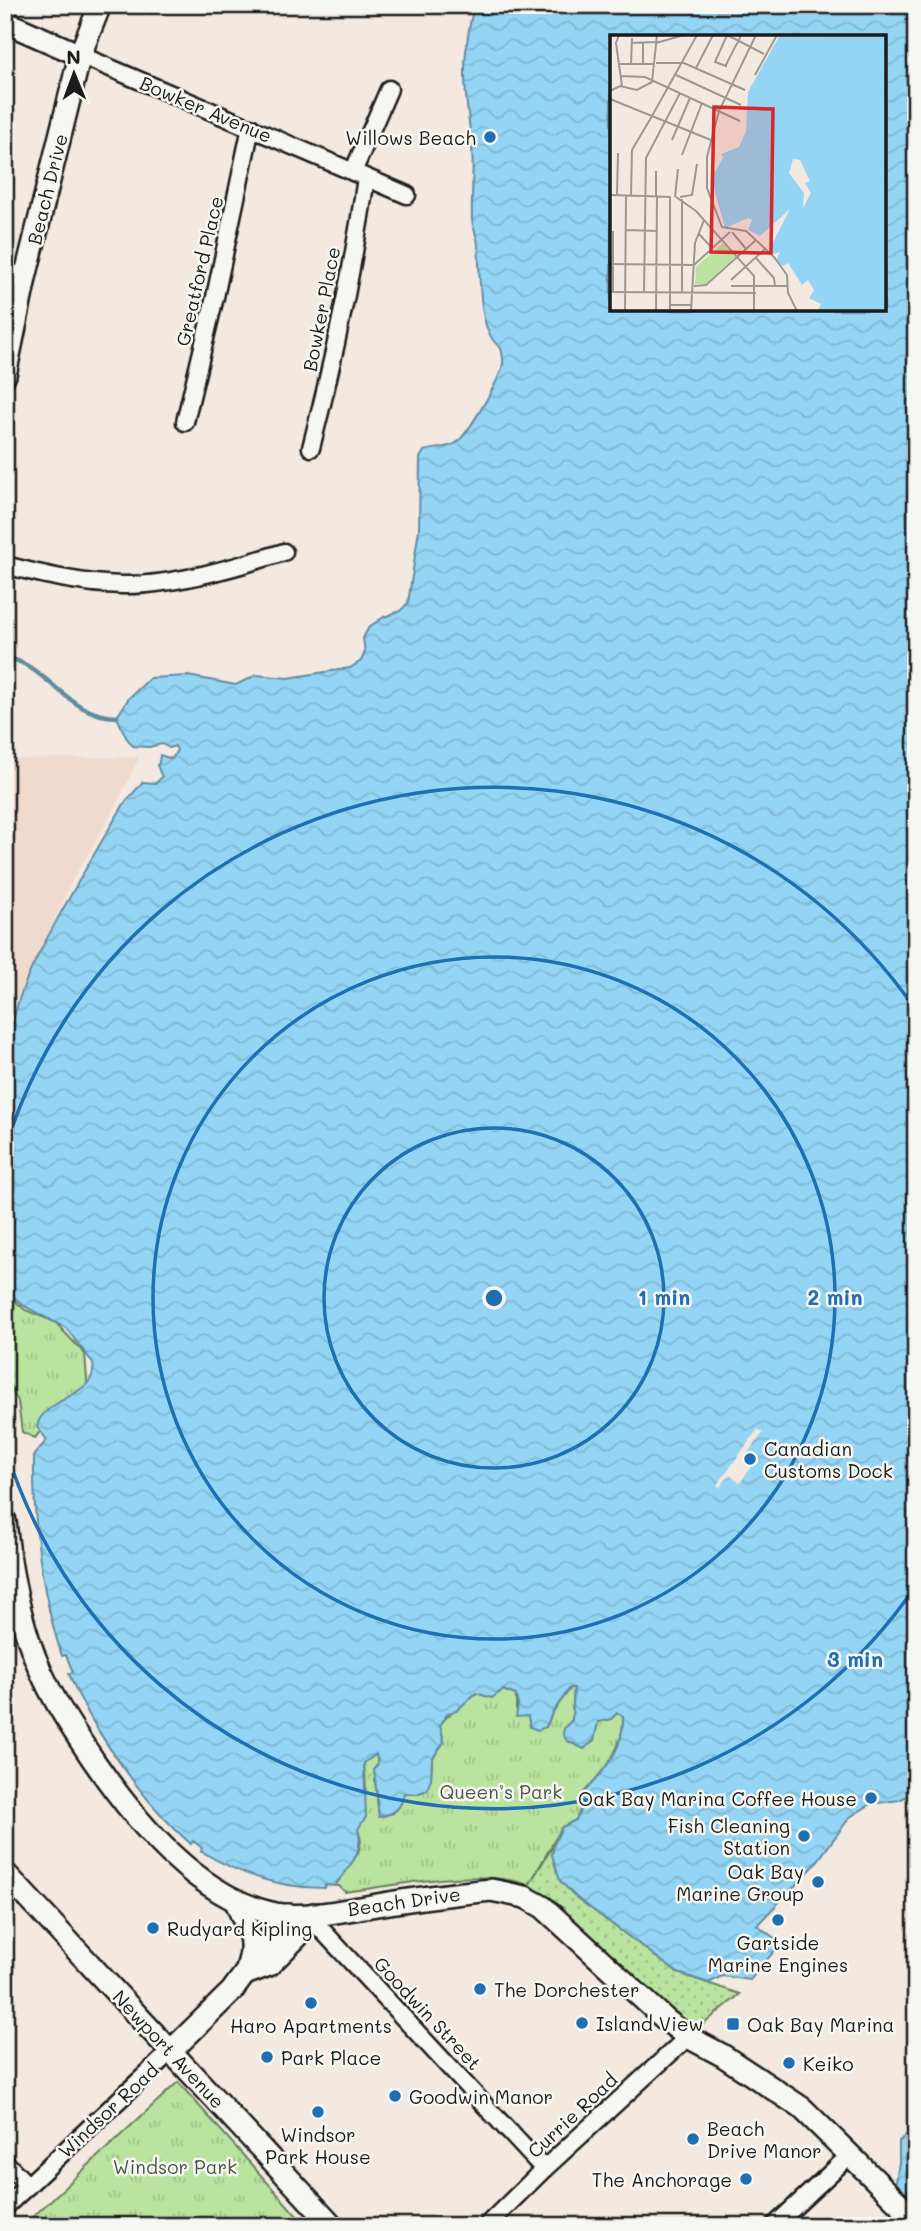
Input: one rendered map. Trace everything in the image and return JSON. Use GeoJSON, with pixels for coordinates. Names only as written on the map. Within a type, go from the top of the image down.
{"type":"FeatureCollection","features":[{"type":"Feature","properties":{"kind":"main road","name":"Beach Drive"},"geometry":{"type":"LineString","coordinates":[[5,375],[15,274],[80,55],[100,5]]}},
{"type":"Feature","properties":{"kind":"main road","name":"Bowker Avenue"},"geometry":{"type":"LineString","coordinates":[[5,22],[80,55]]}},
{"type":"Feature","properties":{"kind":"main road","name":"Beach Drive"},"geometry":{"type":"LineString","coordinates":[[5,1521],[13,1579],[28,1640],[43,1677],[69,1726],[120,1798],[157,1841],[197,1875],[236,1901],[259,1910],[288,1915],[491,1890],[534,1901],[556,1917],[688,2037],[722,2055],[802,2108],[916,2220]]}},
{"type":"Feature","properties":{"kind":"main road","name":"Newport Avenue"},"geometry":{"type":"LineString","coordinates":[[5,1873],[333,2226]]}},
{"type":"Feature","properties":{"kind":"main road"},"geometry":{"type":"LineString","coordinates":[[236,1901],[251,1938],[252,1952],[245,1974]]}},
{"type":"Feature","properties":{"kind":"main road"},"geometry":{"type":"LineString","coordinates":[[245,1974],[269,1965],[297,1937],[313,1914]]}},
{"type":"Feature","properties":{"kind":"main road","name":"Windsor Road"},"geometry":{"type":"LineString","coordinates":[[171,2051],[218,2006],[288,1915]]}},
{"type":"Feature","properties":{"kind":"street","name":"Bowker Avenue"},"geometry":{"type":"LineString","coordinates":[[80,55],[407,195]]}},
{"type":"Feature","properties":{"kind":"street","name":"Bowker Place"},"geometry":{"type":"LineString","coordinates":[[311,448],[328,383],[359,230],[360,175],[389,89]]}},
{"type":"Feature","properties":{"kind":"street","name":"Greatford Place"},"geometry":{"type":"LineString","coordinates":[[185,422],[251,128]]}},
{"type":"Feature","properties":{"kind":"street"},"geometry":{"type":"LineString","coordinates":[[5,565],[67,580],[124,585],[232,569],[284,552]]}},
{"type":"Feature","properties":{"kind":"street","name":"Goodwin Street"},"geometry":{"type":"LineString","coordinates":[[313,1914],[320,1928],[544,2169]]}},
{"type":"Feature","properties":{"kind":"street","name":"Currie Road"},"geometry":{"type":"LineString","coordinates":[[486,2226],[688,2037]]}},
{"type":"Feature","properties":{"kind":"street","name":"Windsor Road"},"geometry":{"type":"LineString","coordinates":[[5,2207],[171,2051]]}},
{"type":"Feature","properties":{"kind":"street"},"geometry":{"type":"LineString","coordinates":[[774,2226],[851,2154]]}},
{"type":"Feature","properties":{"kind":"street"},"geometry":{"type":"LineString","coordinates":[[5,2162],[28,2186]]}},
{"type":"Feature","properties":{"kind":"shaded area"},"geometry":{"type":"Polygon","coordinates":[[[139,757],[110,817],[73,879],[5,1026],[5,759],[139,757]]]}},
{"type":"Feature","properties":{"kind":"green space"},"geometry":{"type":"Polygon","coordinates":[[[5,1292],[25,1310],[55,1322],[85,1354],[88,1392],[52,1417],[35,1438],[22,1432],[18,1401],[5,1379],[5,1292]]]}},
{"type":"Feature","properties":{"kind":"green space","name":"Queen’s Park"},"geometry":{"type":"Polygon","coordinates":[[[571,1688],[574,1688],[572,1721],[564,1728],[594,1740],[598,1722],[611,1719],[617,1713],[623,1715],[623,1728],[610,1760],[580,1797],[584,1800],[576,1820],[562,1827],[529,1885],[508,1880],[462,1877],[345,1892],[335,1886],[358,1853],[361,1841],[358,1830],[366,1788],[364,1763],[376,1754],[378,1764],[374,1769],[379,1816],[393,1813],[404,1793],[417,1794],[431,1779],[432,1759],[444,1742],[440,1725],[476,1693],[492,1698],[502,1690],[516,1695],[516,1709],[546,1727],[552,1713],[571,1688]]]}},
{"type":"Feature","properties":{"kind":"green space"},"geometry":{"type":"Polygon","coordinates":[[[554,1844],[552,1855],[560,1880],[577,1898],[678,1973],[740,1994],[694,2032],[529,1885],[554,1844]]]}},
{"type":"Feature","properties":{"kind":"green space","name":"Windsor Park"},"geometry":{"type":"Polygon","coordinates":[[[178,2082],[306,2226],[23,2226],[178,2082]]]}},
{"type":"Feature","properties":{"kind":"water"},"geometry":{"type":"Polygon","coordinates":[[[474,5],[916,5],[916,1796],[911,1794],[899,1800],[871,1804],[850,1817],[813,1867],[757,1925],[781,1943],[750,1980],[722,1976],[709,1983],[678,1973],[577,1898],[560,1881],[552,1855],[554,1844],[562,1827],[576,1820],[584,1801],[580,1797],[610,1760],[623,1729],[623,1716],[617,1713],[611,1719],[598,1722],[594,1740],[584,1749],[567,1741],[563,1734],[564,1728],[572,1720],[574,1688],[570,1688],[552,1713],[546,1727],[538,1730],[530,1727],[528,1716],[516,1717],[516,1695],[503,1690],[492,1698],[476,1693],[456,1711],[448,1713],[440,1725],[444,1742],[432,1759],[431,1779],[427,1790],[417,1794],[404,1793],[399,1807],[389,1814],[379,1817],[374,1769],[378,1764],[376,1754],[364,1763],[366,1817],[358,1829],[360,1838],[357,1853],[335,1886],[325,1885],[325,1888],[276,1883],[230,1867],[201,1851],[202,1848],[193,1841],[191,1844],[173,1828],[138,1787],[91,1719],[69,1674],[73,1672],[66,1655],[62,1656],[48,1606],[39,1557],[34,1455],[47,1440],[37,1427],[41,1417],[49,1409],[87,1383],[93,1374],[93,1363],[66,1328],[24,1306],[5,1289],[5,1083],[9,1082],[11,1033],[16,1011],[22,990],[41,950],[126,801],[143,782],[156,783],[162,777],[157,765],[160,755],[172,759],[177,750],[175,746],[169,748],[162,744],[133,746],[117,717],[129,698],[150,678],[188,676],[236,685],[256,675],[288,678],[350,668],[361,661],[365,652],[363,638],[369,627],[400,611],[408,603],[419,529],[420,458],[424,451],[453,445],[461,438],[490,393],[503,362],[501,348],[487,329],[481,301],[478,243],[472,220],[473,159],[465,79],[467,45],[474,5]]]}},
{"type":"Feature","properties":{"kind":"water"},"geometry":{"type":"Polygon","coordinates":[[[916,2120],[916,2208],[896,2182],[899,2141],[912,2130],[916,2120]]]}},
{"type":"Feature","properties":{"kind":"pier"},"geometry":{"type":"Polygon","coordinates":[[[758,1429],[763,1433],[747,1454],[755,1461],[740,1483],[730,1475],[720,1487],[717,1485],[758,1429]]]}},
{"type":"Feature","properties":{"kind":"waterway"},"geometry":{"type":"LineString","coordinates":[[5,656],[26,665],[68,698],[90,711],[117,717]]}},
{"type":"Feature","properties":{"kind":"place","name":"Willows Beach"},"geometry":{"type":"Point","coordinates":[490,137]}},
{"type":"Feature","properties":{"kind":"place","name":"Canadian Customs Dock"},"geometry":{"type":"Point","coordinates":[750,1459]}},
{"type":"Feature","properties":{"kind":"place","name":"Oak Bay Marina Coffee House"},"geometry":{"type":"Point","coordinates":[871,1798]}},
{"type":"Feature","properties":{"kind":"place","name":"Fish Cleaning Station"},"geometry":{"type":"Point","coordinates":[804,1836]}},
{"type":"Feature","properties":{"kind":"place","name":"Oak Bay Marine Group"},"geometry":{"type":"Point","coordinates":[818,1882]}},
{"type":"Feature","properties":{"kind":"place","name":"Gartside Marine Engines"},"geometry":{"type":"Point","coordinates":[778,1920]}},
{"type":"Feature","properties":{"kind":"place","name":"Rudyard Kipling"},"geometry":{"type":"Point","coordinates":[153,1928]}},
{"type":"Feature","properties":{"kind":"place","name":"The Dorchester"},"geometry":{"type":"Point","coordinates":[480,1989]}},
{"type":"Feature","properties":{"kind":"place","name":"Haro Apartments"},"geometry":{"type":"Point","coordinates":[311,2003]}},
{"type":"Feature","properties":{"kind":"place","name":"Island View"},"geometry":{"type":"Point","coordinates":[582,2023]}},
{"type":"Feature","properties":{"kind":"place","name":"Oak Bay Marina"},"geometry":{"type":"Point","coordinates":[733,2024]}},
{"type":"Feature","properties":{"kind":"place","name":"Park Place"},"geometry":{"type":"Point","coordinates":[267,2057]}},
{"type":"Feature","properties":{"kind":"place","name":"Keiko"},"geometry":{"type":"Point","coordinates":[789,2063]}},
{"type":"Feature","properties":{"kind":"place","name":"Goodwin Manor"},"geometry":{"type":"Point","coordinates":[395,2096]}},
{"type":"Feature","properties":{"kind":"place","name":"Windsor Park House"},"geometry":{"type":"Point","coordinates":[318,2112]}},
{"type":"Feature","properties":{"kind":"place","name":"Beach Drive Manor"},"geometry":{"type":"Point","coordinates":[693,2139]}},
{"type":"Feature","properties":{"kind":"place","name":"The Anchorage"},"geometry":{"type":"Point","coordinates":[746,2179]}}]}
